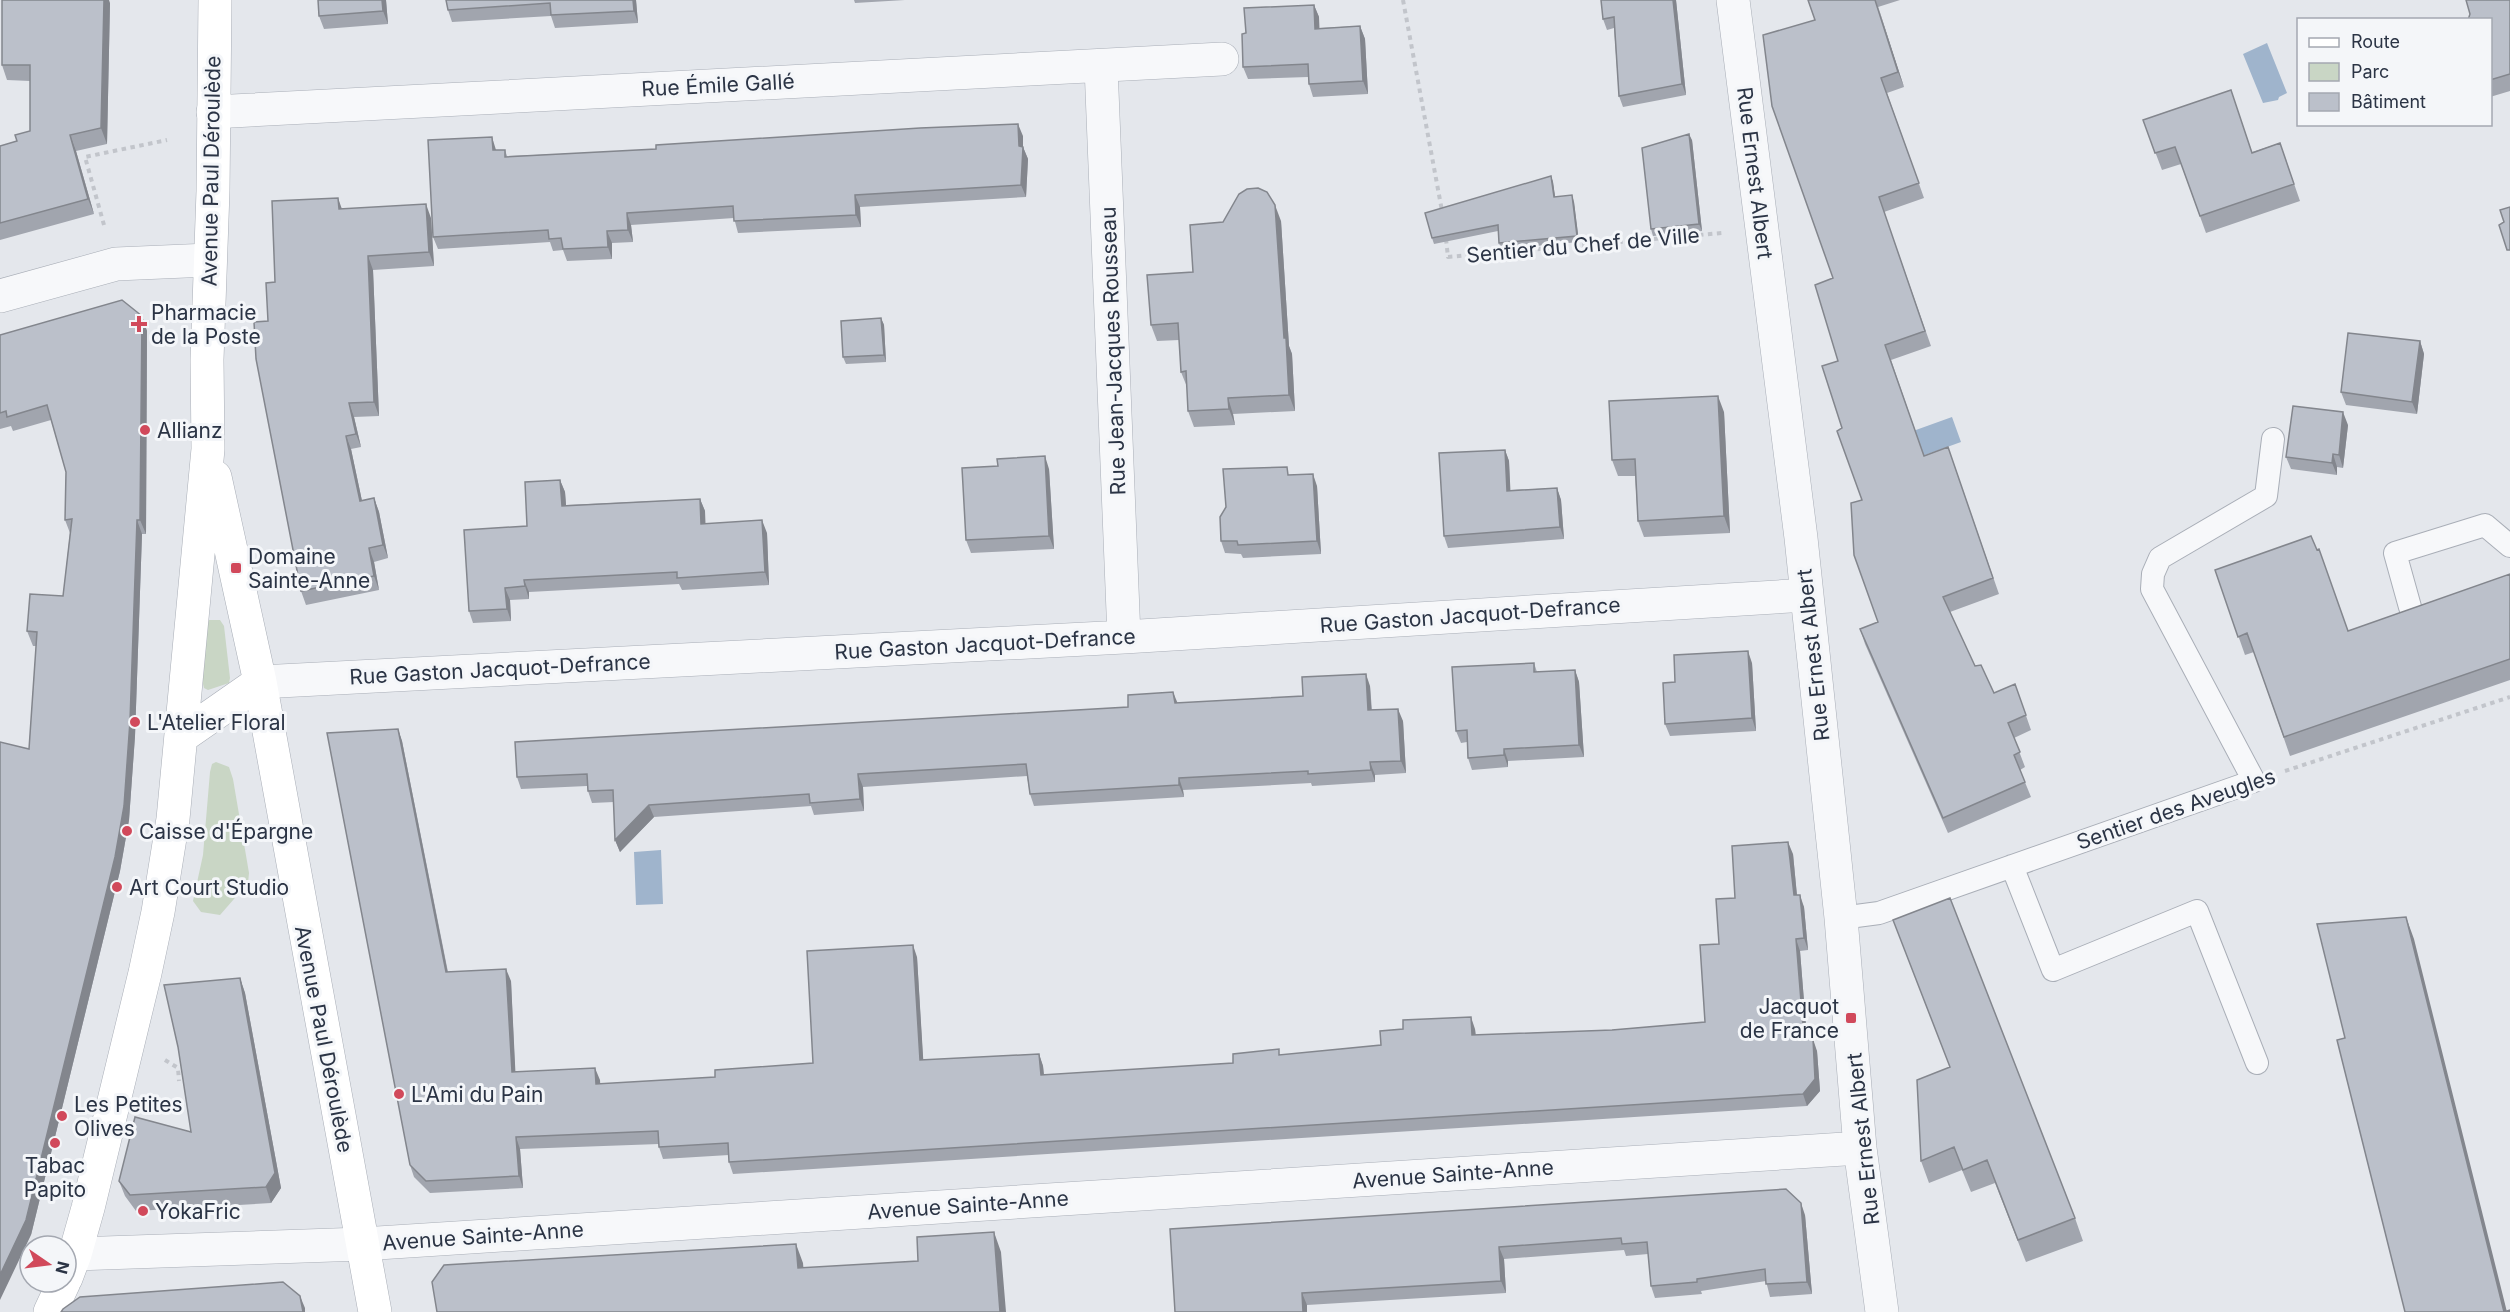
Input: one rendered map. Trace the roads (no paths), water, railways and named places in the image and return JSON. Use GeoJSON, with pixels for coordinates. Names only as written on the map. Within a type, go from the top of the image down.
{"type":"FeatureCollection","features":[{"type":"Feature","properties":{"kind":"main road","name":"Avenue Paul Déroulède"},"geometry":{"type":"LineString","coordinates":[[78,1235],[158,912],[173,819],[208,449],[207,360],[215,0]]}},
{"type":"Feature","properties":{"kind":"main road","name":"Avenue Paul Déroulède"},"geometry":{"type":"LineString","coordinates":[[208,449],[260,682],[375,1312]]}},
{"type":"Feature","properties":{"kind":"main road"},"geometry":{"type":"LineString","coordinates":[[181,737],[260,682]]}},
{"type":"Feature","properties":{"kind":"main road","name":"Avenue Paul Déroulède"},"geometry":{"type":"LineString","coordinates":[[50,1312],[58,1294]]}},
{"type":"Feature","properties":{"kind":"street","name":"Rue Ernest Albert"},"geometry":{"type":"LineString","coordinates":[[1733,0],[1807,595],[1841,918],[1860,1148],[1882,1312]]}},
{"type":"Feature","properties":{"kind":"street","name":"Rue Émile Gallé"},"geometry":{"type":"LineString","coordinates":[[213,112],[1222,59]]}},
{"type":"Feature","properties":{"kind":"street","name":"Rue Jean-Jacques Rousseau"},"geometry":{"type":"LineString","coordinates":[[1101,66],[1124,637]]}},
{"type":"Feature","properties":{"kind":"street"},"geometry":{"type":"LineString","coordinates":[[0,296],[116,264],[209,260]]}},
{"type":"Feature","properties":{"kind":"street","name":"Rue Gaston Jacquot-Defrance"},"geometry":{"type":"LineString","coordinates":[[260,682],[1124,637],[1807,595]]}},
{"type":"Feature","properties":{"kind":"street","name":"Avenue Sainte-Anne"},"geometry":{"type":"LineString","coordinates":[[78,1270],[362,1244],[1860,1148]]}},
{"type":"Feature","properties":{"kind":"lane","name":"Sentier des Aveugles"},"geometry":{"type":"LineString","coordinates":[[1841,918],[1879,914],[2254,781],[2152,589],[2153,574],[2160,558],[2266,496],[2273,439]]}},
{"type":"Feature","properties":{"kind":"lane"},"geometry":{"type":"LineString","coordinates":[[2410,607],[2395,553],[2485,525],[2510,546]]}},
{"type":"Feature","properties":{"kind":"lane"},"geometry":{"type":"LineString","coordinates":[[2012,866],[2053,970],[2197,911],[2257,1063]]}},
{"type":"Feature","properties":{"kind":"water"},"geometry":{"type":"Polygon","coordinates":[[[2267,43],[2287,93],[2278,100],[2263,103],[2243,54],[2267,43]]]}},
{"type":"Feature","properties":{"kind":"water"},"geometry":{"type":"Polygon","coordinates":[[[1952,417],[1961,442],[1911,460],[1902,435],[1952,417]]]}},
{"type":"Feature","properties":{"kind":"water"},"geometry":{"type":"Polygon","coordinates":[[[661,850],[663,904],[636,905],[634,852],[661,850]]]}},
{"type":"Feature","properties":{"kind":"place","name":"Pharmacie de la Poste"},"geometry":{"type":"Point","coordinates":[139,324]}},
{"type":"Feature","properties":{"kind":"place","name":"Allianz"},"geometry":{"type":"Point","coordinates":[145,430]}},
{"type":"Feature","properties":{"kind":"place","name":"Domaine Sainte-Anne"},"geometry":{"type":"Point","coordinates":[236,568]}},
{"type":"Feature","properties":{"kind":"place","name":"L'Atelier Floral"},"geometry":{"type":"Point","coordinates":[135,722]}},
{"type":"Feature","properties":{"kind":"place","name":"Caisse d'Épargne"},"geometry":{"type":"Point","coordinates":[127,831]}},
{"type":"Feature","properties":{"kind":"place","name":"Art Court Studio"},"geometry":{"type":"Point","coordinates":[117,887]}},
{"type":"Feature","properties":{"kind":"place","name":"Jacquot de France"},"geometry":{"type":"Point","coordinates":[1851,1018]}},
{"type":"Feature","properties":{"kind":"place","name":"L'Ami du Pain"},"geometry":{"type":"Point","coordinates":[399,1094]}},
{"type":"Feature","properties":{"kind":"place","name":"Les Petites Olives"},"geometry":{"type":"Point","coordinates":[62,1116]}},
{"type":"Feature","properties":{"kind":"place","name":"Tabac Papito"},"geometry":{"type":"Point","coordinates":[55,1143]}},
{"type":"Feature","properties":{"kind":"place","name":"YokaFric"},"geometry":{"type":"Point","coordinates":[143,1211]}}]}
